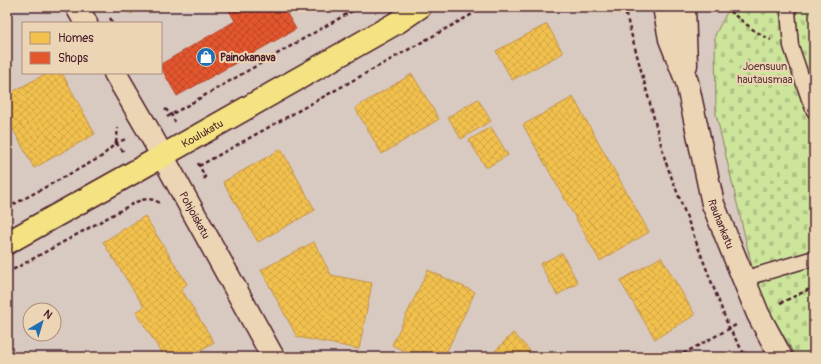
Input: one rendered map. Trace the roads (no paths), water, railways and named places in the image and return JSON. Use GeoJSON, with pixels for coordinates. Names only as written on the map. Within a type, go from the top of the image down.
{"type":"FeatureCollection","features":[{"type":"Feature","properties":{"kind":"main road","name":"Koulukatu"},"geometry":{"type":"LineString","coordinates":[[398,22],[420,7]]}},
{"type":"Feature","properties":{"kind":"main road","name":"Koulukatu"},"geometry":{"type":"LineString","coordinates":[[7,243],[398,22],[430,7]]}},
{"type":"Feature","properties":{"kind":"street"},"geometry":{"type":"LineString","coordinates":[[77,7],[85,22]]}},
{"type":"Feature","properties":{"kind":"street","name":"Rauhankatu"},"geometry":{"type":"LineString","coordinates":[[664,7],[670,39],[687,82],[713,204],[758,314],[781,357]]}},
{"type":"Feature","properties":{"kind":"street","name":"Rauhankatu"},"geometry":{"type":"LineString","coordinates":[[684,7],[687,82]]}},
{"type":"Feature","properties":{"kind":"street","name":"Pohjoiskatu"},"geometry":{"type":"LineString","coordinates":[[116,74],[273,357]]}},
{"type":"Feature","properties":{"kind":"lane"},"geometry":{"type":"LineString","coordinates":[[789,7],[788,12],[791,46],[814,111]]}},
{"type":"Feature","properties":{"kind":"lane"},"geometry":{"type":"LineString","coordinates":[[743,279],[814,258]]}},
{"type":"Feature","properties":{"kind":"place","name":"Painokanava"},"geometry":{"type":"Point","coordinates":[206,57]}},
{"type":"Feature","properties":{"kind":"park label","name":"Joensuun hautausmaa"},"geometry":{"type":"Point","coordinates":[765,72]}}]}
